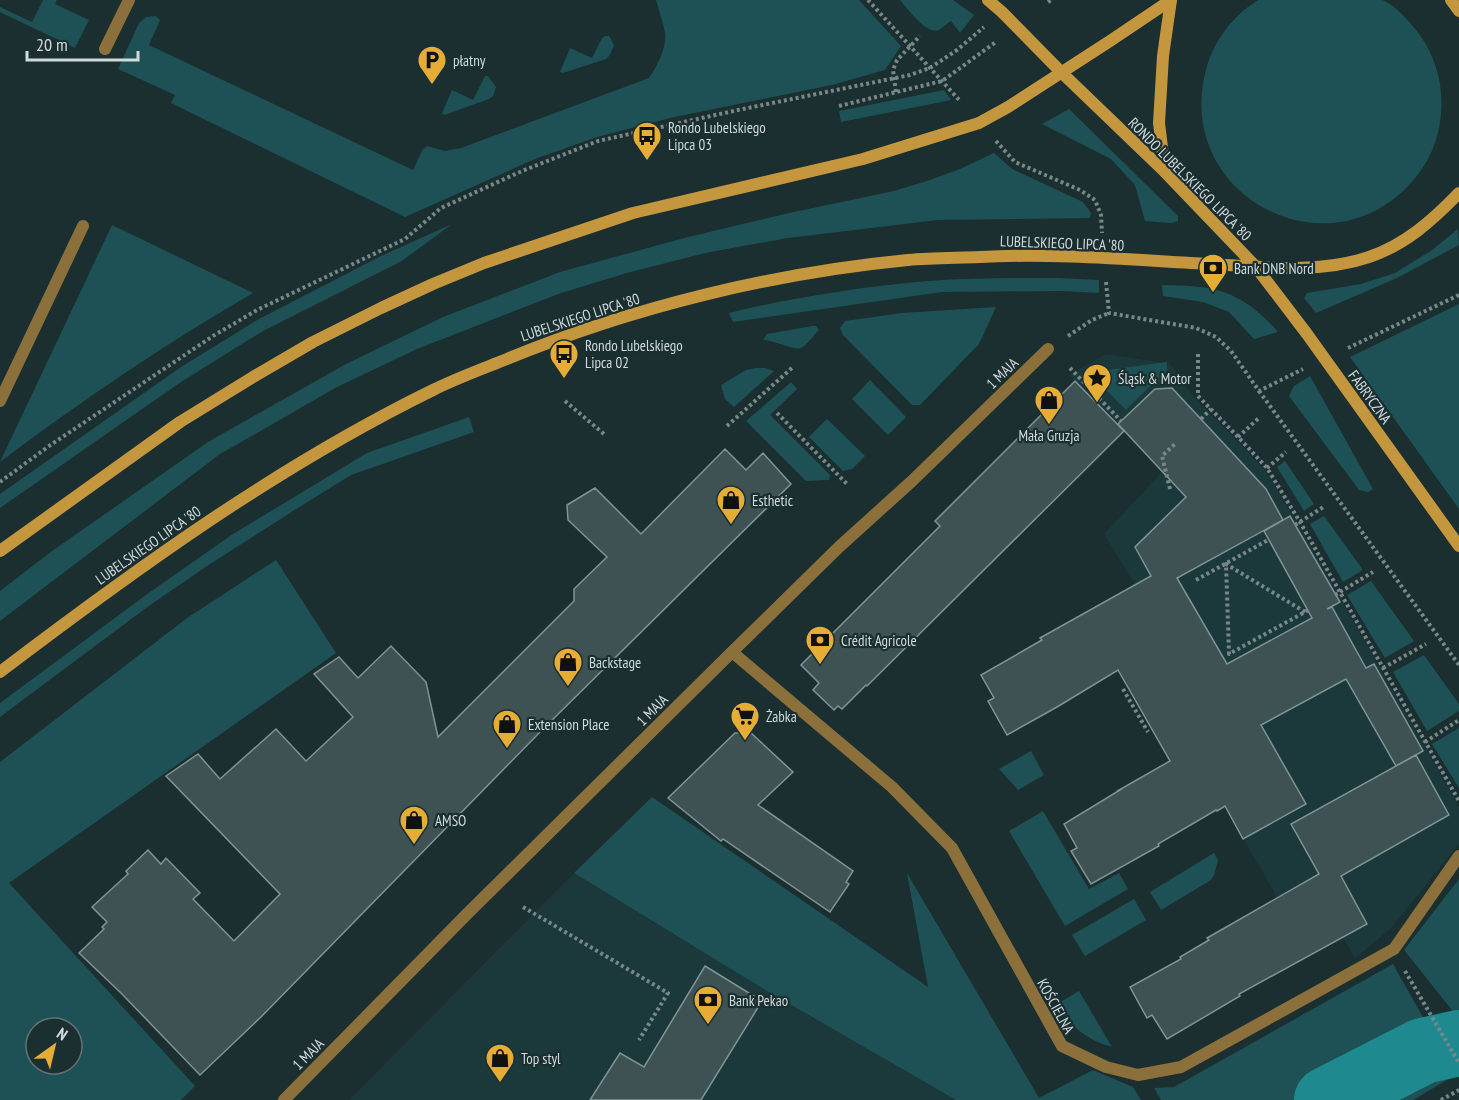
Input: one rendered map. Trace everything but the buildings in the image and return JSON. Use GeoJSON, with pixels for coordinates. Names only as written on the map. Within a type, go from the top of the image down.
{"type":"FeatureCollection","features":[{"type":"Feature","properties":{"kind":"main road","name":"RONDO LUBELSKIEGO LIPCA '80"},"geometry":{"type":"LineString","coordinates":[[988,0],[1165,172],[1256,267]]}},
{"type":"Feature","properties":{"kind":"main road"},"geometry":{"type":"LineString","coordinates":[[0,551],[180,422],[253,377],[313,342],[434,284],[484,263],[633,213],[863,159],[979,123],[1008,107],[1171,0]]}},
{"type":"Feature","properties":{"kind":"main road"},"geometry":{"type":"LineString","coordinates":[[1165,172],[1159,123],[1162,56],[1171,0]]}},
{"type":"Feature","properties":{"kind":"main road"},"geometry":{"type":"LineString","coordinates":[[1451,0],[1459,11]]}},
{"type":"Feature","properties":{"kind":"main road"},"geometry":{"type":"LineString","coordinates":[[1256,267],[1340,265],[1371,256],[1420,229],[1440,213],[1459,193]]}},
{"type":"Feature","properties":{"kind":"main road","name":"LUBELSKIEGO LIPCA '80"},"geometry":{"type":"LineString","coordinates":[[0,672],[201,525],[305,459],[438,388],[585,329],[669,304],[732,289],[808,274],[907,261],[996,256],[1068,256],[1256,267]]}},
{"type":"Feature","properties":{"kind":"main road","name":"FABRYCZNA"},"geometry":{"type":"LineString","coordinates":[[1256,267],[1307,334],[1459,546]]}},
{"type":"Feature","properties":{"kind":"street"},"geometry":{"type":"LineString","coordinates":[[105,49],[129,0]]}},
{"type":"Feature","properties":{"kind":"street"},"geometry":{"type":"LineString","coordinates":[[0,401],[83,226]]}},
{"type":"Feature","properties":{"kind":"street","name":"1 MAJA"},"geometry":{"type":"LineString","coordinates":[[284,1100],[468,913],[732,652],[1048,349]]}},
{"type":"Feature","properties":{"kind":"street","name":"KOŚCIELNA"},"geometry":{"type":"LineString","coordinates":[[732,652],[892,787],[952,848],[1062,1046],[1106,1066],[1138,1075],[1181,1067],[1394,950],[1459,856]]}},
{"type":"Feature","properties":{"kind":"path"},"geometry":{"type":"LineString","coordinates":[[868,0],[958,98]]}},
{"type":"Feature","properties":{"kind":"path"},"geometry":{"type":"LineString","coordinates":[[0,482],[49,446],[213,336],[257,310],[405,239],[441,208],[471,194],[598,141],[910,75],[930,68],[957,50],[986,26]]}},
{"type":"Feature","properties":{"kind":"path"},"geometry":{"type":"LineString","coordinates":[[896,92],[893,70],[897,60],[920,36]]}},
{"type":"Feature","properties":{"kind":"path"},"geometry":{"type":"LineString","coordinates":[[839,106],[942,81],[996,42]]}},
{"type":"Feature","properties":{"kind":"path"},"geometry":{"type":"LineString","coordinates":[[1002,148],[1015,162],[1080,190],[1095,200],[1101,218]]}},
{"type":"Feature","properties":{"kind":"path"},"geometry":{"type":"LineString","coordinates":[[1106,279],[1109,313]]}},
{"type":"Feature","properties":{"kind":"path"},"geometry":{"type":"LineString","coordinates":[[1344,349],[1459,295]]}},
{"type":"Feature","properties":{"kind":"path"},"geometry":{"type":"LineString","coordinates":[[1048,349],[1092,320],[1109,313],[1196,328],[1216,337],[1231,351],[1459,665]]}},
{"type":"Feature","properties":{"kind":"path"},"geometry":{"type":"LineString","coordinates":[[1198,354],[1198,396],[1267,468],[1459,801]]}},
{"type":"Feature","properties":{"kind":"path"},"geometry":{"type":"LineString","coordinates":[[728,426],[794,367]]}},
{"type":"Feature","properties":{"kind":"path"},"geometry":{"type":"LineString","coordinates":[[1070,368],[1121,421]]}},
{"type":"Feature","properties":{"kind":"path"},"geometry":{"type":"LineString","coordinates":[[1259,391],[1305,368]]}},
{"type":"Feature","properties":{"kind":"path"},"geometry":{"type":"LineString","coordinates":[[565,401],[604,434]]}},
{"type":"Feature","properties":{"kind":"path"},"geometry":{"type":"LineString","coordinates":[[1201,419],[1211,409]]}},
{"type":"Feature","properties":{"kind":"path"},"geometry":{"type":"LineString","coordinates":[[777,414],[847,484]]}},
{"type":"Feature","properties":{"kind":"path"},"geometry":{"type":"LineString","coordinates":[[1238,437],[1260,417]]}},
{"type":"Feature","properties":{"kind":"path"},"geometry":{"type":"LineString","coordinates":[[1162,456],[1176,443]]}},
{"type":"Feature","properties":{"kind":"path"},"geometry":{"type":"LineString","coordinates":[[1267,468],[1286,452]]}},
{"type":"Feature","properties":{"kind":"path"},"geometry":{"type":"LineString","coordinates":[[1154,455],[1162,456]]}},
{"type":"Feature","properties":{"kind":"path"},"geometry":{"type":"LineString","coordinates":[[1162,456],[1170,489]]}},
{"type":"Feature","properties":{"kind":"path"},"geometry":{"type":"LineString","coordinates":[[1295,525],[1325,506]]}},
{"type":"Feature","properties":{"kind":"path"},"geometry":{"type":"LineString","coordinates":[[1196,580],[1269,540]]}},
{"type":"Feature","properties":{"kind":"path"},"geometry":{"type":"LineString","coordinates":[[1226,564],[1306,611],[1229,654],[1226,564]]}},
{"type":"Feature","properties":{"kind":"path"},"geometry":{"type":"LineString","coordinates":[[1337,593],[1373,572]]}},
{"type":"Feature","properties":{"kind":"path"},"geometry":{"type":"LineString","coordinates":[[1383,668],[1426,644]]}},
{"type":"Feature","properties":{"kind":"path"},"geometry":{"type":"LineString","coordinates":[[1123,689],[1148,732]]}},
{"type":"Feature","properties":{"kind":"path"},"geometry":{"type":"LineString","coordinates":[[1425,742],[1459,720]]}},
{"type":"Feature","properties":{"kind":"path"},"geometry":{"type":"LineString","coordinates":[[523,908],[668,993],[639,1040]]}},
{"type":"Feature","properties":{"kind":"path"},"geometry":{"type":"LineString","coordinates":[[1414,988],[1459,1063]]}},
{"type":"Feature","properties":{"kind":"path"},"geometry":{"type":"LineString","coordinates":[[1441,1100],[1459,1090]]}},
{"type":"Feature","properties":{"kind":"shaded area"},"geometry":{"type":"Polygon","coordinates":[[[43,0],[57,0],[55,4],[89,20],[75,48],[0,12],[0,7],[32,22],[43,0]]]}},
{"type":"Feature","properties":{"kind":"shaded area"},"geometry":{"type":"Polygon","coordinates":[[[656,0],[859,0],[901,46],[885,70],[832,85],[670,118],[597,137],[535,159],[405,217],[171,103],[175,95],[118,69],[139,23],[146,17],[156,16],[160,20],[149,45],[413,170],[423,149],[427,146],[445,151],[461,148],[649,78],[661,57],[665,39],[656,0]]]}},
{"type":"Feature","properties":{"kind":"shaded area"},"geometry":{"type":"Polygon","coordinates":[[[900,0],[953,0],[974,15],[960,33],[951,21],[934,31],[923,25],[900,0]]]}},
{"type":"Feature","properties":{"kind":"shaded area"},"geometry":{"type":"Polygon","coordinates":[[[1259,0],[1382,0],[1405,17],[1425,43],[1437,72],[1442,103],[1437,135],[1425,164],[1416,177],[1381,207],[1343,222],[1303,222],[1266,209],[1234,185],[1212,152],[1202,112],[1207,66],[1215,46],[1234,19],[1259,0]]]}},
{"type":"Feature","properties":{"kind":"shaded area"},"geometry":{"type":"Polygon","coordinates":[[[605,36],[609,36],[614,46],[606,59],[560,72],[570,48],[592,58],[605,36]]]}},
{"type":"Feature","properties":{"kind":"shaded area"},"geometry":{"type":"Polygon","coordinates":[[[485,76],[488,76],[496,87],[493,96],[444,115],[442,113],[452,90],[473,100],[485,76]]]}},
{"type":"Feature","properties":{"kind":"shaded area"},"geometry":{"type":"Polygon","coordinates":[[[944,90],[951,100],[841,122],[839,111],[944,90]]]}},
{"type":"Feature","properties":{"kind":"shaded area"},"geometry":{"type":"Polygon","coordinates":[[[1069,109],[1178,216],[1178,221],[1172,223],[1145,221],[1135,185],[1111,159],[1042,124],[1069,109]]]}},
{"type":"Feature","properties":{"kind":"shaded area"},"geometry":{"type":"Polygon","coordinates":[[[994,153],[1012,169],[1083,202],[1091,213],[1090,218],[938,220],[788,238],[705,253],[561,293],[417,349],[337,387],[220,454],[0,621],[0,591],[52,551],[208,442],[346,364],[443,317],[560,272],[688,237],[894,191],[960,169],[994,153]]]}},
{"type":"Feature","properties":{"kind":"shaded area"},"geometry":{"type":"Polygon","coordinates":[[[452,224],[402,261],[263,331],[181,382],[0,508],[0,494],[181,367],[259,319],[381,256],[452,224]]]}},
{"type":"Feature","properties":{"kind":"shaded area"},"geometry":{"type":"Polygon","coordinates":[[[112,225],[253,293],[124,374],[0,462],[112,225]]]}},
{"type":"Feature","properties":{"kind":"shaded area"},"geometry":{"type":"Polygon","coordinates":[[[1458,229],[1459,245],[1397,278],[1316,313],[1304,298],[1307,293],[1361,284],[1395,273],[1432,250],[1458,229]]]}},
{"type":"Feature","properties":{"kind":"shaded area"},"geometry":{"type":"Polygon","coordinates":[[[960,279],[1099,280],[1099,293],[942,292],[733,322],[729,313],[803,297],[903,283],[960,279]]]}},
{"type":"Feature","properties":{"kind":"shaded area"},"geometry":{"type":"Polygon","coordinates":[[[1162,285],[1219,290],[1254,309],[1278,332],[1254,339],[1229,312],[1203,302],[1163,296],[1162,285]]]}},
{"type":"Feature","properties":{"kind":"shaded area"},"geometry":{"type":"Polygon","coordinates":[[[1459,304],[1459,509],[1350,357],[1459,304]]]}},
{"type":"Feature","properties":{"kind":"shaded area"},"geometry":{"type":"Polygon","coordinates":[[[996,307],[979,344],[920,405],[912,405],[843,335],[840,328],[845,321],[902,313],[996,307]]]}},
{"type":"Feature","properties":{"kind":"shaded area"},"geometry":{"type":"Polygon","coordinates":[[[813,326],[819,330],[798,349],[763,340],[767,334],[813,326]]]}},
{"type":"Feature","properties":{"kind":"shaded area"},"geometry":{"type":"Polygon","coordinates":[[[1106,354],[1170,364],[1194,397],[1265,470],[1459,807],[1459,844],[1392,927],[1355,959],[1328,911],[1278,899],[1231,817],[1236,813],[1141,595],[1104,534],[1161,473],[1151,459],[1069,375],[1106,354]]]}},
{"type":"Feature","properties":{"kind":"shaded area"},"geometry":{"type":"Polygon","coordinates":[[[1167,362],[1166,384],[1151,385],[1126,410],[1096,380],[1095,376],[1100,371],[1167,362]]]}},
{"type":"Feature","properties":{"kind":"shaded area"},"geometry":{"type":"Polygon","coordinates":[[[756,368],[774,371],[734,407],[725,399],[721,385],[746,370],[756,368]]]}},
{"type":"Feature","properties":{"kind":"shaded area"},"geometry":{"type":"Polygon","coordinates":[[[1310,376],[1373,489],[1368,492],[1359,490],[1289,396],[1294,386],[1310,376]]]}},
{"type":"Feature","properties":{"kind":"shaded area"},"geometry":{"type":"Polygon","coordinates":[[[870,380],[906,417],[888,435],[852,399],[870,380]]]}},
{"type":"Feature","properties":{"kind":"shaded area"},"geometry":{"type":"Polygon","coordinates":[[[791,382],[797,389],[770,415],[830,475],[829,480],[806,481],[746,421],[791,382]]]}},
{"type":"Feature","properties":{"kind":"shaded area"},"geometry":{"type":"Polygon","coordinates":[[[469,417],[474,432],[351,475],[207,566],[146,608],[0,717],[0,703],[233,534],[367,453],[469,417]]]}},
{"type":"Feature","properties":{"kind":"shaded area"},"geometry":{"type":"Polygon","coordinates":[[[827,419],[865,456],[852,469],[843,471],[809,437],[827,419]]]}},
{"type":"Feature","properties":{"kind":"shaded area"},"geometry":{"type":"Polygon","coordinates":[[[1285,461],[1314,504],[1304,511],[1277,467],[1285,461]]]}},
{"type":"Feature","properties":{"kind":"shaded area"},"geometry":{"type":"Polygon","coordinates":[[[1324,516],[1363,570],[1343,582],[1310,524],[1324,516]]]}},
{"type":"Feature","properties":{"kind":"shaded area"},"geometry":{"type":"Polygon","coordinates":[[[276,560],[336,653],[9,883],[195,1086],[181,1100],[0,1100],[0,762],[187,618],[276,560]]]}},
{"type":"Feature","properties":{"kind":"shaded area"},"geometry":{"type":"Polygon","coordinates":[[[1371,581],[1414,641],[1385,658],[1347,595],[1371,581]]]}},
{"type":"Feature","properties":{"kind":"shaded area"},"geometry":{"type":"Polygon","coordinates":[[[1424,655],[1459,704],[1459,711],[1427,731],[1393,672],[1424,655]]]}},
{"type":"Feature","properties":{"kind":"shaded area"},"geometry":{"type":"Polygon","coordinates":[[[1459,728],[1459,788],[1432,744],[1459,728]]]}},
{"type":"Feature","properties":{"kind":"shaded area"},"geometry":{"type":"Polygon","coordinates":[[[1031,751],[1044,775],[1018,790],[999,769],[1031,751]]]}},
{"type":"Feature","properties":{"kind":"shaded area"},"geometry":{"type":"Polygon","coordinates":[[[652,797],[928,987],[907,873],[1039,1098],[1093,1070],[1133,1087],[1141,1100],[956,1100],[767,991],[574,873],[652,797]]]}},
{"type":"Feature","properties":{"kind":"shaded area"},"geometry":{"type":"Polygon","coordinates":[[[1043,811],[1089,889],[1119,873],[1128,889],[1065,926],[1009,831],[1043,811]]]}},
{"type":"Feature","properties":{"kind":"shaded area"},"geometry":{"type":"Polygon","coordinates":[[[1214,853],[1218,860],[1211,880],[1161,910],[1150,892],[1214,853]]]}},
{"type":"Feature","properties":{"kind":"shaded area"},"geometry":{"type":"Polygon","coordinates":[[[574,873],[767,991],[956,1100],[349,1100],[574,873]]]}},
{"type":"Feature","properties":{"kind":"shaded area"},"geometry":{"type":"Polygon","coordinates":[[[1459,879],[1459,1073],[1413,1100],[1161,1100],[1154,1088],[1174,1087],[1393,964],[1428,1026],[1455,1014],[1404,950],[1459,879]]]}},
{"type":"Feature","properties":{"kind":"shaded area"},"geometry":{"type":"Polygon","coordinates":[[[1134,899],[1146,920],[1085,956],[1072,935],[1134,899]]]}},
{"type":"Feature","properties":{"kind":"shaded area"},"geometry":{"type":"Polygon","coordinates":[[[1079,991],[1112,1047],[1080,1031],[1067,1019],[1057,1004],[1079,991]]]}},
{"type":"Feature","properties":{"kind":"waterway"},"geometry":{"type":"LineString","coordinates":[[1327,1100],[1423,1051],[1459,1043]]}},
{"type":"Feature","properties":{"kind":"place","name":"płatny"},"geometry":{"type":"Point","coordinates":[432,86]}},
{"type":"Feature","properties":{"kind":"place","name":"Rondo Lubelskiego Lipca 03"},"geometry":{"type":"Point","coordinates":[647,162]}},
{"type":"Feature","properties":{"kind":"place","name":"Bank DNB Nord"},"geometry":{"type":"Point","coordinates":[1213,294]}},
{"type":"Feature","properties":{"kind":"place","name":"Rondo Lubelskiego Lipca 02"},"geometry":{"type":"Point","coordinates":[564,380]}},
{"type":"Feature","properties":{"kind":"place","name":"Śląsk & Motor"},"geometry":{"type":"Point","coordinates":[1097,404]}},
{"type":"Feature","properties":{"kind":"place","name":"Mała Gruzja"},"geometry":{"type":"Point","coordinates":[1049,426]}},
{"type":"Feature","properties":{"kind":"place","name":"Esthetic"},"geometry":{"type":"Point","coordinates":[731,526]}},
{"type":"Feature","properties":{"kind":"place","name":"Crédit Agricole"},"geometry":{"type":"Point","coordinates":[820,666]}},
{"type":"Feature","properties":{"kind":"place","name":"Backstage"},"geometry":{"type":"Point","coordinates":[568,688]}},
{"type":"Feature","properties":{"kind":"place","name":"Żabka"},"geometry":{"type":"Point","coordinates":[745,742]}},
{"type":"Feature","properties":{"kind":"place","name":"Extension Place"},"geometry":{"type":"Point","coordinates":[507,750]}},
{"type":"Feature","properties":{"kind":"place","name":"AMSO"},"geometry":{"type":"Point","coordinates":[414,846]}},
{"type":"Feature","properties":{"kind":"place","name":"Bank Pekao"},"geometry":{"type":"Point","coordinates":[708,1026]}},
{"type":"Feature","properties":{"kind":"place","name":"Top styl"},"geometry":{"type":"Point","coordinates":[500,1084]}}]}
